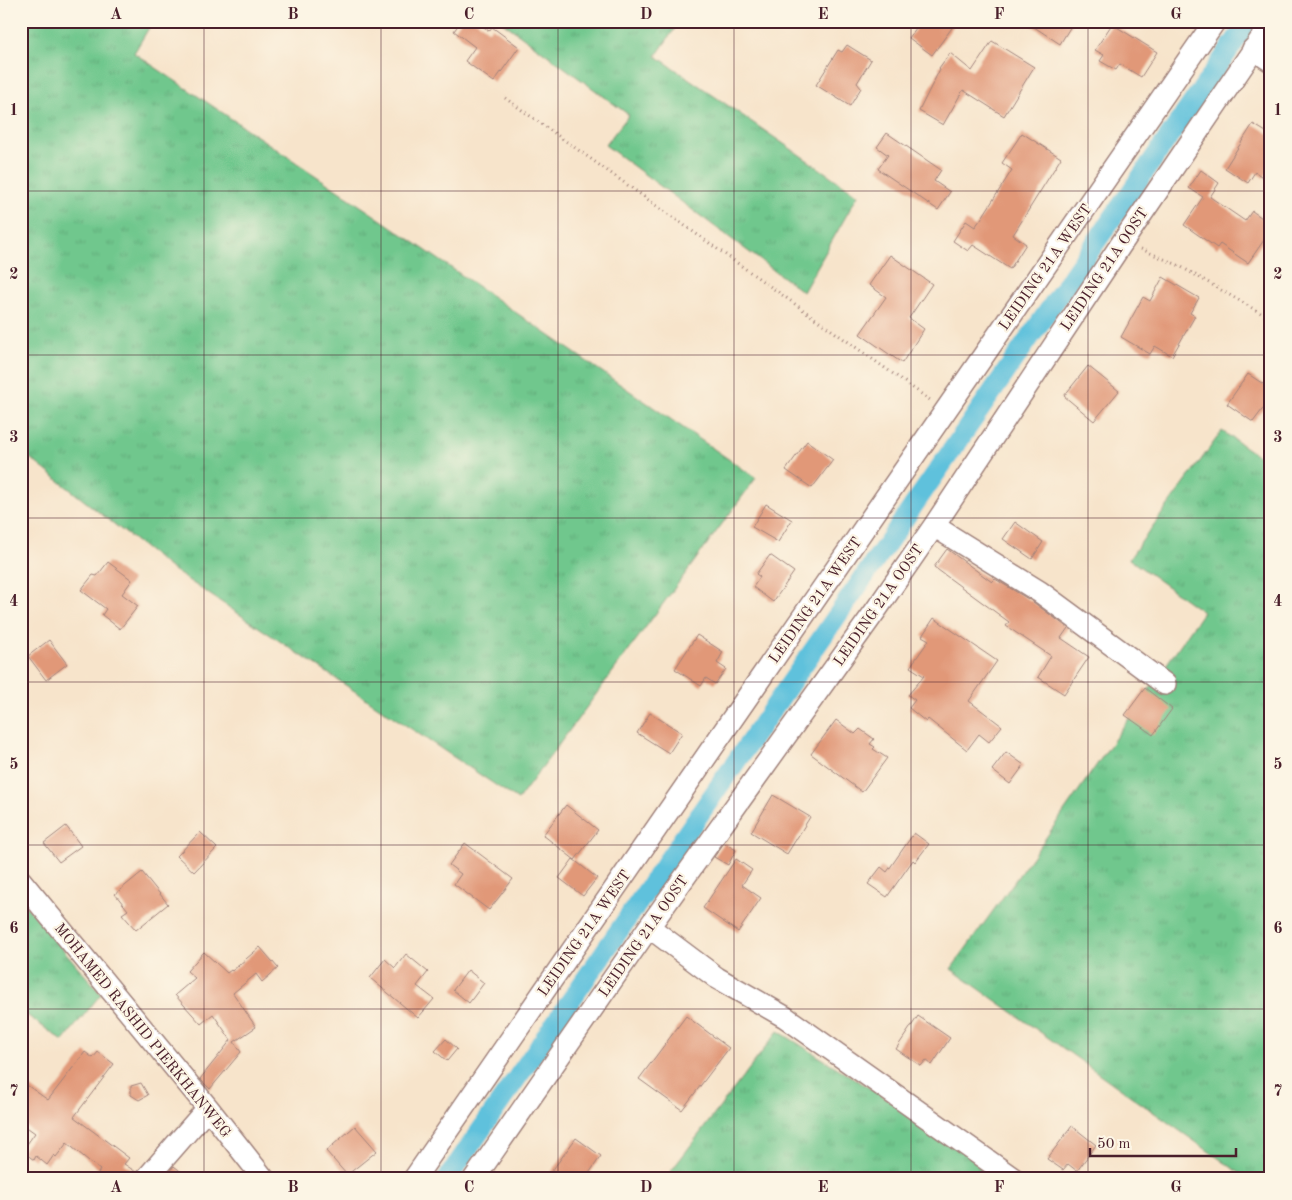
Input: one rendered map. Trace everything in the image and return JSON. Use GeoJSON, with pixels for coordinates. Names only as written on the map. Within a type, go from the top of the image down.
{"type":"FeatureCollection","features":[{"type":"Feature","properties":{"kind":"street","name":"LEIDING 21A WEST"},"geometry":{"type":"LineString","coordinates":[[414,1179],[1216,21]]}},
{"type":"Feature","properties":{"kind":"street","name":"LEIDING 21A OOST"},"geometry":{"type":"LineString","coordinates":[[474,1179],[649,927],[934,526],[1122,243],[1271,24]]}},
{"type":"Feature","properties":{"kind":"street"},"geometry":{"type":"LineString","coordinates":[[1253,49],[1271,61]]}},
{"type":"Feature","properties":{"kind":"street"},"geometry":{"type":"LineString","coordinates":[[934,526],[1040,592],[1165,684]]}},
{"type":"Feature","properties":{"kind":"street","name":"MOHAMED RASHID PIERKHANWEG"},"geometry":{"type":"LineString","coordinates":[[21,881],[264,1179]]}},
{"type":"Feature","properties":{"kind":"street"},"geometry":{"type":"LineString","coordinates":[[649,927],[716,978],[784,1017],[1014,1179]]}},
{"type":"Feature","properties":{"kind":"street"},"geometry":{"type":"LineString","coordinates":[[146,1179],[208,1108]]}},
{"type":"Feature","properties":{"kind":"path"},"geometry":{"type":"LineString","coordinates":[[505,98],[946,411]]}},
{"type":"Feature","properties":{"kind":"path"},"geometry":{"type":"LineString","coordinates":[[1122,243],[1148,251],[1178,265],[1271,319]]}},
{"type":"Feature","properties":{"kind":"green space"},"geometry":{"type":"Polygon","coordinates":[[[21,21],[153,21],[134,53],[383,221],[756,478],[518,800],[170,568],[21,451],[21,21]]]}},
{"type":"Feature","properties":{"kind":"green space"},"geometry":{"type":"Polygon","coordinates":[[[501,21],[680,21],[656,56],[858,195],[803,292],[605,145],[629,115],[501,21]]]}},
{"type":"Feature","properties":{"kind":"green space"},"geometry":{"type":"Polygon","coordinates":[[[1222,431],[1271,465],[1271,1179],[1248,1179],[951,969],[1045,839],[1203,612],[1129,559],[1222,431]]]}},
{"type":"Feature","properties":{"kind":"green space"},"geometry":{"type":"Polygon","coordinates":[[[21,900],[101,994],[63,1041],[21,1011],[21,900]]]}},
{"type":"Feature","properties":{"kind":"green space"},"geometry":{"type":"Polygon","coordinates":[[[778,1031],[929,1125],[1004,1179],[665,1179],[778,1031]]]}},
{"type":"Feature","properties":{"kind":"building"},"geometry":{"type":"Polygon","coordinates":[[[461,21],[476,21],[489,31],[492,27],[519,47],[494,82],[465,61],[475,47],[454,31],[461,21]]]}},
{"type":"Feature","properties":{"kind":"building"},"geometry":{"type":"Polygon","coordinates":[[[921,21],[957,21],[932,55],[909,38],[921,21]]]}},
{"type":"Feature","properties":{"kind":"building"},"geometry":{"type":"Polygon","coordinates":[[[1025,21],[1074,21],[1060,44],[1025,21]]]}},
{"type":"Feature","properties":{"kind":"building"},"geometry":{"type":"Polygon","coordinates":[[[1112,24],[1157,52],[1141,77],[1120,64],[1116,70],[1100,61],[1104,55],[1095,50],[1112,24]]]}},
{"type":"Feature","properties":{"kind":"building"},"geometry":{"type":"Polygon","coordinates":[[[992,41],[1034,67],[1004,116],[963,90],[943,125],[919,111],[939,68],[950,53],[972,71],[992,41]]]}},
{"type":"Feature","properties":{"kind":"building"},"geometry":{"type":"Polygon","coordinates":[[[847,45],[871,60],[857,83],[861,88],[850,106],[816,85],[838,50],[842,52],[847,45]]]}},
{"type":"Feature","properties":{"kind":"building"},"geometry":{"type":"Polygon","coordinates":[[[1253,124],[1271,135],[1271,167],[1264,178],[1255,172],[1248,183],[1225,168],[1253,124]]]}},
{"type":"Feature","properties":{"kind":"building"},"geometry":{"type":"Polygon","coordinates":[[[887,133],[941,170],[934,181],[950,192],[938,210],[878,169],[888,155],[877,147],[887,133]]]}},
{"type":"Feature","properties":{"kind":"building"},"geometry":{"type":"Polygon","coordinates":[[[1022,133],[1061,158],[1013,235],[1026,244],[1010,269],[973,245],[968,251],[953,241],[966,221],[975,227],[983,216],[1012,170],[1002,163],[1022,133]]]}},
{"type":"Feature","properties":{"kind":"building"},"geometry":{"type":"Polygon","coordinates":[[[1201,170],[1219,183],[1210,197],[1245,221],[1252,211],[1271,224],[1271,230],[1248,263],[1220,244],[1217,248],[1184,225],[1203,197],[1189,188],[1201,170]]]}},
{"type":"Feature","properties":{"kind":"building"},"geometry":{"type":"Polygon","coordinates":[[[890,255],[932,284],[909,318],[924,329],[902,363],[860,334],[886,297],[869,285],[890,255]]]}},
{"type":"Feature","properties":{"kind":"building"},"geometry":{"type":"Polygon","coordinates":[[[1163,277],[1199,298],[1190,313],[1195,316],[1172,356],[1155,346],[1150,354],[1121,337],[1143,297],[1150,301],[1163,277]]]}},
{"type":"Feature","properties":{"kind":"building"},"geometry":{"type":"Polygon","coordinates":[[[1088,366],[1119,391],[1094,421],[1064,396],[1088,366]]]}},
{"type":"Feature","properties":{"kind":"building"},"geometry":{"type":"Polygon","coordinates":[[[1248,374],[1271,389],[1271,398],[1253,422],[1227,404],[1248,374]]]}},
{"type":"Feature","properties":{"kind":"building"},"geometry":{"type":"Polygon","coordinates":[[[807,441],[833,460],[812,488],[786,470],[807,441]]]}},
{"type":"Feature","properties":{"kind":"building"},"geometry":{"type":"Polygon","coordinates":[[[766,504],[792,520],[778,542],[752,527],[766,504]]]}},
{"type":"Feature","properties":{"kind":"building"},"geometry":{"type":"Polygon","coordinates":[[[1015,522],[1043,542],[1032,559],[1003,539],[1015,522]]]}},
{"type":"Feature","properties":{"kind":"building"},"geometry":{"type":"Polygon","coordinates":[[[947,549],[992,582],[995,579],[1033,602],[1068,628],[1061,638],[1089,657],[1064,694],[1038,677],[1051,656],[1006,626],[1009,622],[934,567],[947,549]]]}},
{"type":"Feature","properties":{"kind":"building"},"geometry":{"type":"Polygon","coordinates":[[[770,555],[794,572],[773,602],[753,587],[760,577],[756,574],[770,555]]]}},
{"type":"Feature","properties":{"kind":"building"},"geometry":{"type":"Polygon","coordinates":[[[108,562],[132,580],[122,594],[138,606],[120,629],[102,615],[106,609],[81,590],[93,575],[97,576],[108,562]]]}},
{"type":"Feature","properties":{"kind":"building"},"geometry":{"type":"Polygon","coordinates":[[[934,618],[997,661],[969,701],[1002,726],[989,742],[979,734],[967,750],[928,719],[926,722],[909,708],[915,700],[908,695],[924,676],[910,667],[929,640],[922,636],[934,618]]]}},
{"type":"Feature","properties":{"kind":"building"},"geometry":{"type":"Polygon","coordinates":[[[697,635],[723,652],[717,663],[726,669],[715,684],[706,678],[701,686],[675,669],[697,635]]]}},
{"type":"Feature","properties":{"kind":"building"},"geometry":{"type":"Polygon","coordinates":[[[49,640],[67,664],[46,680],[28,656],[49,640]]]}},
{"type":"Feature","properties":{"kind":"building"},"geometry":{"type":"Polygon","coordinates":[[[1145,688],[1172,709],[1153,735],[1125,715],[1145,688]]]}},
{"type":"Feature","properties":{"kind":"building"},"geometry":{"type":"Polygon","coordinates":[[[650,713],[682,733],[669,753],[637,733],[650,713]]]}},
{"type":"Feature","properties":{"kind":"building"},"geometry":{"type":"Polygon","coordinates":[[[836,720],[855,734],[860,729],[874,739],[870,744],[875,747],[873,749],[887,758],[862,792],[811,754],[836,720]]]}},
{"type":"Feature","properties":{"kind":"building"},"geometry":{"type":"Polygon","coordinates":[[[1006,752],[1024,765],[1010,784],[992,770],[1006,752]]]}},
{"type":"Feature","properties":{"kind":"building"},"geometry":{"type":"Polygon","coordinates":[[[773,795],[810,817],[787,854],[751,832],[773,795]]]}},
{"type":"Feature","properties":{"kind":"building"},"geometry":{"type":"Polygon","coordinates":[[[566,805],[598,830],[575,860],[543,835],[566,805]]]}},
{"type":"Feature","properties":{"kind":"building"},"geometry":{"type":"Polygon","coordinates":[[[66,826],[81,846],[59,862],[44,843],[66,826]]]}},
{"type":"Feature","properties":{"kind":"building"},"geometry":{"type":"Polygon","coordinates":[[[200,832],[217,848],[194,872],[177,856],[200,832]]]}},
{"type":"Feature","properties":{"kind":"building"},"geometry":{"type":"Polygon","coordinates":[[[914,833],[929,844],[915,862],[913,860],[887,897],[868,884],[881,867],[887,872],[914,833]]]}},
{"type":"Feature","properties":{"kind":"building"},"geometry":{"type":"Polygon","coordinates":[[[465,843],[513,879],[489,910],[454,884],[461,874],[449,865],[465,843]]]}},
{"type":"Feature","properties":{"kind":"building"},"geometry":{"type":"Polygon","coordinates":[[[724,843],[736,850],[728,865],[714,857],[724,843]]]}},
{"type":"Feature","properties":{"kind":"building"},"geometry":{"type":"Polygon","coordinates":[[[573,859],[597,878],[583,896],[559,878],[573,859]]]}},
{"type":"Feature","properties":{"kind":"building"},"geometry":{"type":"Polygon","coordinates":[[[736,859],[752,870],[742,885],[761,898],[738,932],[703,908],[736,859]]]}},
{"type":"Feature","properties":{"kind":"building"},"geometry":{"type":"Polygon","coordinates":[[[142,872],[168,904],[136,930],[122,914],[128,910],[115,894],[142,872]]]}},
{"type":"Feature","properties":{"kind":"building"},"geometry":{"type":"Polygon","coordinates":[[[260,947],[278,968],[262,982],[256,974],[233,993],[256,1027],[234,1042],[241,1052],[210,1089],[200,1079],[231,1040],[213,1014],[201,1024],[175,995],[195,978],[187,971],[204,952],[227,973],[232,971],[260,947]]]}},
{"type":"Feature","properties":{"kind":"building"},"geometry":{"type":"Polygon","coordinates":[[[406,954],[428,972],[417,986],[434,999],[418,1018],[370,978],[385,959],[395,968],[406,954]]]}},
{"type":"Feature","properties":{"kind":"building"},"geometry":{"type":"Polygon","coordinates":[[[468,970],[484,983],[469,1003],[453,990],[468,970]]]}},
{"type":"Feature","properties":{"kind":"building"},"geometry":{"type":"Polygon","coordinates":[[[686,1016],[729,1048],[682,1110],[639,1079],[686,1016]]]}},
{"type":"Feature","properties":{"kind":"building"},"geometry":{"type":"Polygon","coordinates":[[[918,1016],[950,1038],[932,1065],[926,1060],[921,1066],[896,1049],[918,1016]]]}},
{"type":"Feature","properties":{"kind":"building"},"geometry":{"type":"Polygon","coordinates":[[[446,1039],[457,1049],[447,1061],[435,1051],[446,1039]]]}},
{"type":"Feature","properties":{"kind":"building"},"geometry":{"type":"Polygon","coordinates":[[[85,1052],[93,1058],[98,1052],[114,1064],[74,1117],[129,1158],[124,1164],[136,1172],[134,1179],[94,1179],[100,1170],[67,1143],[56,1157],[54,1155],[47,1165],[36,1156],[34,1160],[22,1151],[35,1133],[21,1123],[21,1081],[48,1100],[85,1052]]]}},
{"type":"Feature","properties":{"kind":"building"},"geometry":{"type":"Polygon","coordinates":[[[141,1083],[148,1095],[139,1100],[131,1095],[131,1086],[141,1083]]]}},
{"type":"Feature","properties":{"kind":"building"},"geometry":{"type":"Polygon","coordinates":[[[355,1126],[377,1151],[347,1175],[326,1151],[355,1126]]]}},
{"type":"Feature","properties":{"kind":"building"},"geometry":{"type":"Polygon","coordinates":[[[1072,1126],[1096,1145],[1077,1171],[1068,1164],[1063,1170],[1047,1159],[1072,1126]]]}},
{"type":"Feature","properties":{"kind":"building"},"geometry":{"type":"Polygon","coordinates":[[[576,1138],[601,1156],[585,1179],[546,1179],[576,1138]]]}},
{"type":"Feature","properties":{"kind":"building"},"geometry":{"type":"Polygon","coordinates":[[[174,1166],[190,1179],[163,1179],[174,1166]]]}},
{"type":"Feature","properties":{"kind":"waterway"},"geometry":{"type":"LineString","coordinates":[[447,1179],[1249,21]]}}]}
